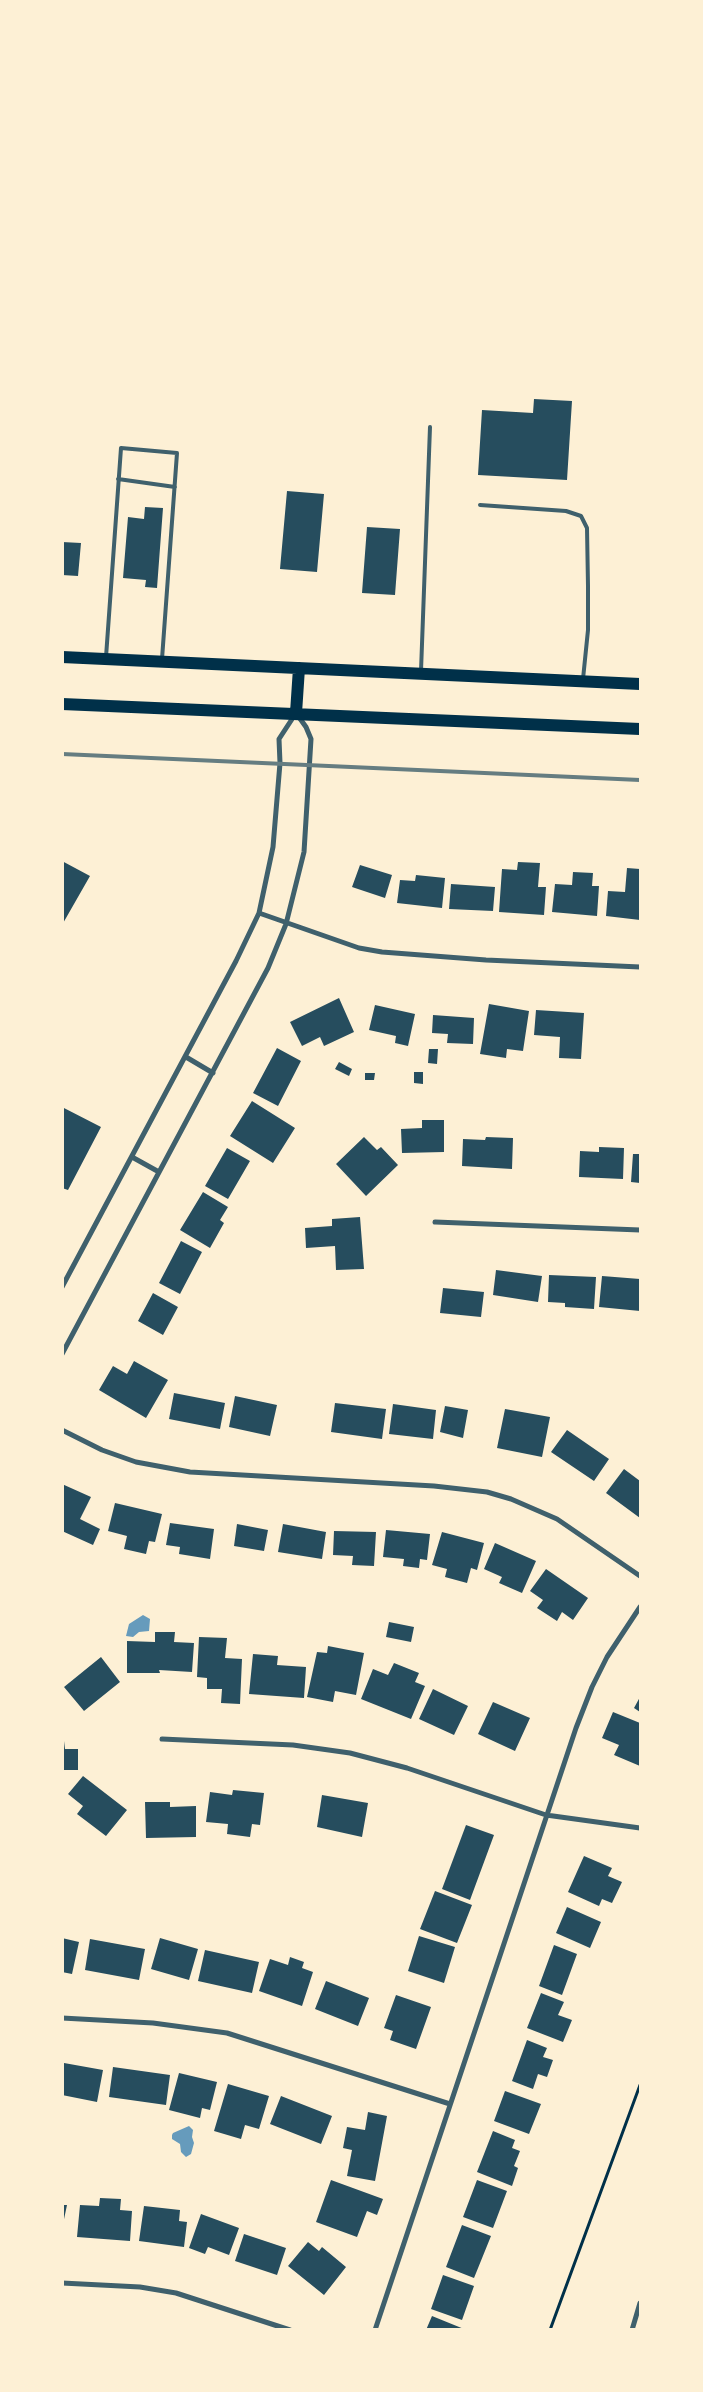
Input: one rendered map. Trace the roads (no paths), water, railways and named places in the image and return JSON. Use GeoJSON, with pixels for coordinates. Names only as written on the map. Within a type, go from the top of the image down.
{"type":"FeatureCollection","features":[{"type":"Feature","properties":{"kind":"main road"},"geometry":{"type":"LineString","coordinates":[[62,657],[640,684]]}},
{"type":"Feature","properties":{"kind":"main road"},"geometry":{"type":"LineString","coordinates":[[296,713],[299,668]]}},
{"type":"Feature","properties":{"kind":"main road"},"geometry":{"type":"LineString","coordinates":[[62,704],[640,729]]}},
{"type":"Feature","properties":{"kind":"street"},"geometry":{"type":"LineString","coordinates":[[62,1287],[186,1057],[240,954],[259,913],[273,847],[280,763],[279,739],[296,713],[306,727],[311,739],[304,852],[286,924],[268,968],[62,1354]]}},
{"type":"Feature","properties":{"kind":"street"},"geometry":{"type":"LineString","coordinates":[[259,913],[359,948],[382,952],[486,960],[640,967]]}},
{"type":"Feature","properties":{"kind":"street"},"geometry":{"type":"LineString","coordinates":[[186,1057],[212,1073]]}},
{"type":"Feature","properties":{"kind":"street"},"geometry":{"type":"LineString","coordinates":[[132,1157],[159,1172]]}},
{"type":"Feature","properties":{"kind":"street"},"geometry":{"type":"LineString","coordinates":[[435,1222],[640,1230]]}},
{"type":"Feature","properties":{"kind":"street"},"geometry":{"type":"LineString","coordinates":[[62,1430],[102,1450],[136,1462],[190,1472],[434,1486],[487,1492],[518,1502],[556,1519],[640,1576]]}},
{"type":"Feature","properties":{"kind":"street"},"geometry":{"type":"LineString","coordinates":[[375,2330],[546,1815],[592,1687],[625,1628],[640,1607]]}},
{"type":"Feature","properties":{"kind":"street"},"geometry":{"type":"LineString","coordinates":[[162,1739],[293,1745],[350,1754],[415,1771],[546,1815],[640,1828]]}},
{"type":"Feature","properties":{"kind":"street"},"geometry":{"type":"LineString","coordinates":[[62,2018],[153,2023],[227,2033],[450,2104]]}},
{"type":"Feature","properties":{"kind":"street"},"geometry":{"type":"LineString","coordinates":[[62,2283],[140,2287],[176,2293],[290,2330]]}},
{"type":"Feature","properties":{"kind":"street"},"geometry":{"type":"LineString","coordinates":[[632,2330],[640,2303]]}},
{"type":"Feature","properties":{"kind":"lane"},"geometry":{"type":"LineString","coordinates":[[421,673],[430,427]]}},
{"type":"Feature","properties":{"kind":"lane"},"geometry":{"type":"LineString","coordinates":[[106,659],[121,448],[177,453],[162,661]]}},
{"type":"Feature","properties":{"kind":"lane"},"geometry":{"type":"LineString","coordinates":[[118,480],[175,487]]}},
{"type":"Feature","properties":{"kind":"lane"},"geometry":{"type":"LineString","coordinates":[[480,505],[566,511],[581,516],[587,528],[588,586],[588,630],[583,681]]}},
{"type":"Feature","properties":{"kind":"water"},"geometry":{"type":"Polygon","coordinates":[[[143,1615],[150,1619],[149,1631],[139,1632],[133,1637],[126,1636],[129,1624],[143,1615]]]}},
{"type":"Feature","properties":{"kind":"water"},"geometry":{"type":"Polygon","coordinates":[[[189,2126],[193,2130],[192,2137],[194,2143],[191,2154],[186,2157],[181,2152],[180,2144],[172,2139],[172,2135],[189,2126]]]}},
{"type":"Feature","properties":{"kind":"railway"},"geometry":{"type":"LineString","coordinates":[[62,754],[640,780]]}}]}
